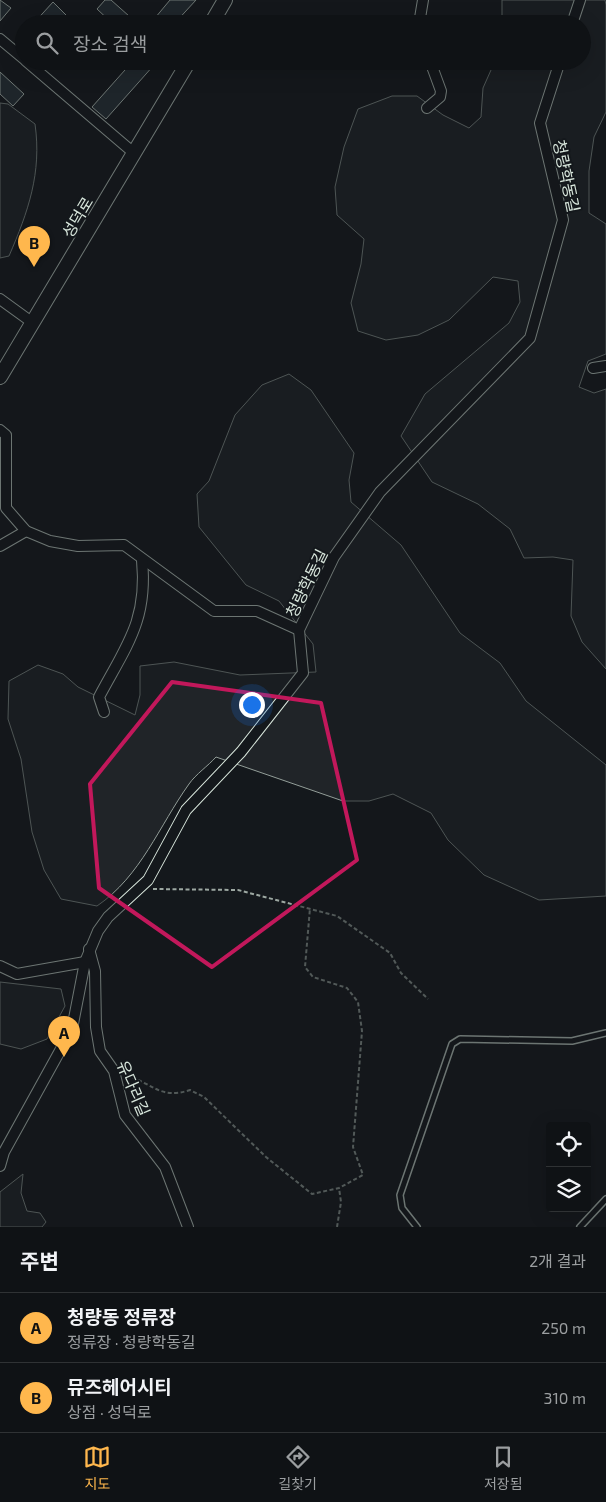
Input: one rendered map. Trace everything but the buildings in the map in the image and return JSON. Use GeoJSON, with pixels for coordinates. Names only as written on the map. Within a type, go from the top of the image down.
{"type":"FeatureCollection","features":[{"type":"Feature","properties":{"kind":"street"},"geometry":{"type":"LineString","coordinates":[[216,15],[225,0]]}},
{"type":"Feature","properties":{"kind":"street"},"geometry":{"type":"LineString","coordinates":[[420,15],[422,0]]}},
{"type":"Feature","properties":{"kind":"street"},"geometry":{"type":"LineString","coordinates":[[575,15],[580,0]]}},
{"type":"Feature","properties":{"kind":"street"},"geometry":{"type":"LineString","coordinates":[[0,39],[15,52]]}},
{"type":"Feature","properties":{"kind":"street"},"geometry":{"type":"LineString","coordinates":[[37,70],[135,154]]}},
{"type":"Feature","properties":{"kind":"street","name":"성덕로"},"geometry":{"type":"LineString","coordinates":[[0,377],[184,70]]}},
{"type":"Feature","properties":{"kind":"street"},"geometry":{"type":"LineString","coordinates":[[427,108],[440,97],[441,91],[433,70]]}},
{"type":"Feature","properties":{"kind":"street","name":"청량학동길"},"geometry":{"type":"LineString","coordinates":[[0,1166],[4,1152],[72,1029],[89,948],[108,917],[142,888],[186,810],[241,752],[302,673],[299,630],[334,557],[380,492],[530,338],[563,220],[540,122],[557,70]]}},
{"type":"Feature","properties":{"kind":"street"},"geometry":{"type":"LineString","coordinates":[[0,299],[33,323]]}},
{"type":"Feature","properties":{"kind":"street"},"geometry":{"type":"LineString","coordinates":[[593,368],[606,366]]}},
{"type":"Feature","properties":{"kind":"street"},"geometry":{"type":"LineString","coordinates":[[0,430],[6,434],[6,508],[26,531],[50,541],[78,546],[124,545],[214,612],[257,612],[299,630]]}},
{"type":"Feature","properties":{"kind":"street"},"geometry":{"type":"LineString","coordinates":[[0,546],[26,531]]}},
{"type":"Feature","properties":{"kind":"street"},"geometry":{"type":"LineString","coordinates":[[104,712],[99,697],[134,634],[140,617],[145,586],[142,560]]}},
{"type":"Feature","properties":{"kind":"street","name":"유다리길"},"geometry":{"type":"LineString","coordinates":[[89,948],[95,970],[100,1051],[114,1071],[125,1115],[165,1167],[188,1227]]}},
{"type":"Feature","properties":{"kind":"street"},"geometry":{"type":"LineString","coordinates":[[0,966],[17,974],[85,962]]}},
{"type":"Feature","properties":{"kind":"lane"},"geometry":{"type":"LineString","coordinates":[[417,1227],[402,1208],[400,1195],[452,1044],[460,1039],[572,1041],[606,1034]]}},
{"type":"Feature","properties":{"kind":"lane"},"geometry":{"type":"LineString","coordinates":[[580,1227],[606,1199]]}},
{"type":"Feature","properties":{"kind":"path"},"geometry":{"type":"LineString","coordinates":[[142,888],[238,890],[337,916],[390,953],[401,973],[428,999]]}},
{"type":"Feature","properties":{"kind":"path"},"geometry":{"type":"LineString","coordinates":[[114,1071],[136,1078],[165,1094],[179,1094],[190,1090],[204,1097],[266,1157],[312,1194],[339,1188],[363,1175],[353,1147],[362,1031],[358,1002],[347,988],[313,977],[305,967],[310,908]]}},
{"type":"Feature","properties":{"kind":"path"},"geometry":{"type":"LineString","coordinates":[[338,1227],[341,1202],[339,1188]]}},
{"type":"Feature","properties":{"kind":"highlighted area"},"geometry":{"type":"Polygon","coordinates":[[[172,682],[321,703],[357,860],[212,967],[99,888],[90,784],[172,682]]]}},
{"type":"Feature","properties":{"kind":"shaded area"},"geometry":{"type":"Polygon","coordinates":[[[502,0],[605,0],[606,5],[606,112],[594,137],[589,171],[589,213],[606,224],[606,354],[588,361],[579,387],[594,393],[606,389],[606,669],[582,642],[571,616],[573,560],[553,557],[524,558],[510,529],[478,504],[432,482],[401,436],[425,394],[509,323],[520,302],[518,281],[493,277],[449,320],[418,335],[386,340],[358,331],[351,303],[361,264],[364,239],[337,215],[335,187],[344,147],[358,109],[392,96],[417,96],[443,115],[469,128],[481,117],[483,88],[491,70],[591,70],[591,15],[502,15],[502,0]]]}},
{"type":"Feature","properties":{"kind":"shaded area"},"geometry":{"type":"Polygon","coordinates":[[[0,103],[8,104],[35,124],[37,159],[32,192],[22,224],[9,256],[0,258],[0,103]]]}},
{"type":"Feature","properties":{"kind":"shaded area"},"geometry":{"type":"Polygon","coordinates":[[[289,374],[311,390],[354,453],[349,480],[351,502],[401,545],[460,633],[500,663],[526,701],[606,765],[606,896],[539,900],[484,875],[448,840],[431,813],[393,794],[369,801],[343,801],[216,757],[189,784],[138,865],[112,894],[97,906],[61,899],[44,870],[32,832],[21,759],[8,719],[9,681],[38,665],[63,674],[78,687],[135,715],[140,695],[140,666],[174,662],[240,675],[316,672],[313,644],[279,601],[246,585],[199,527],[197,494],[209,481],[235,415],[262,385],[289,374]]]}},
{"type":"Feature","properties":{"kind":"shaded area"},"geometry":{"type":"Polygon","coordinates":[[[0,982],[61,989],[65,1006],[47,1039],[21,1049],[0,1044],[0,982]]]}},
{"type":"Feature","properties":{"kind":"shaded area"},"geometry":{"type":"Polygon","coordinates":[[[23,1174],[21,1193],[27,1211],[40,1213],[46,1222],[42,1227],[0,1227],[0,1192],[23,1174]]]}},
{"type":"Feature","properties":{"kind":"place","name":"뮤즈헤어시티"},"geometry":{"type":"Point","coordinates":[34,267]}},
{"type":"Feature","properties":{"kind":"place","name":"청량동 정류장"},"geometry":{"type":"Point","coordinates":[64,1057]}}]}
